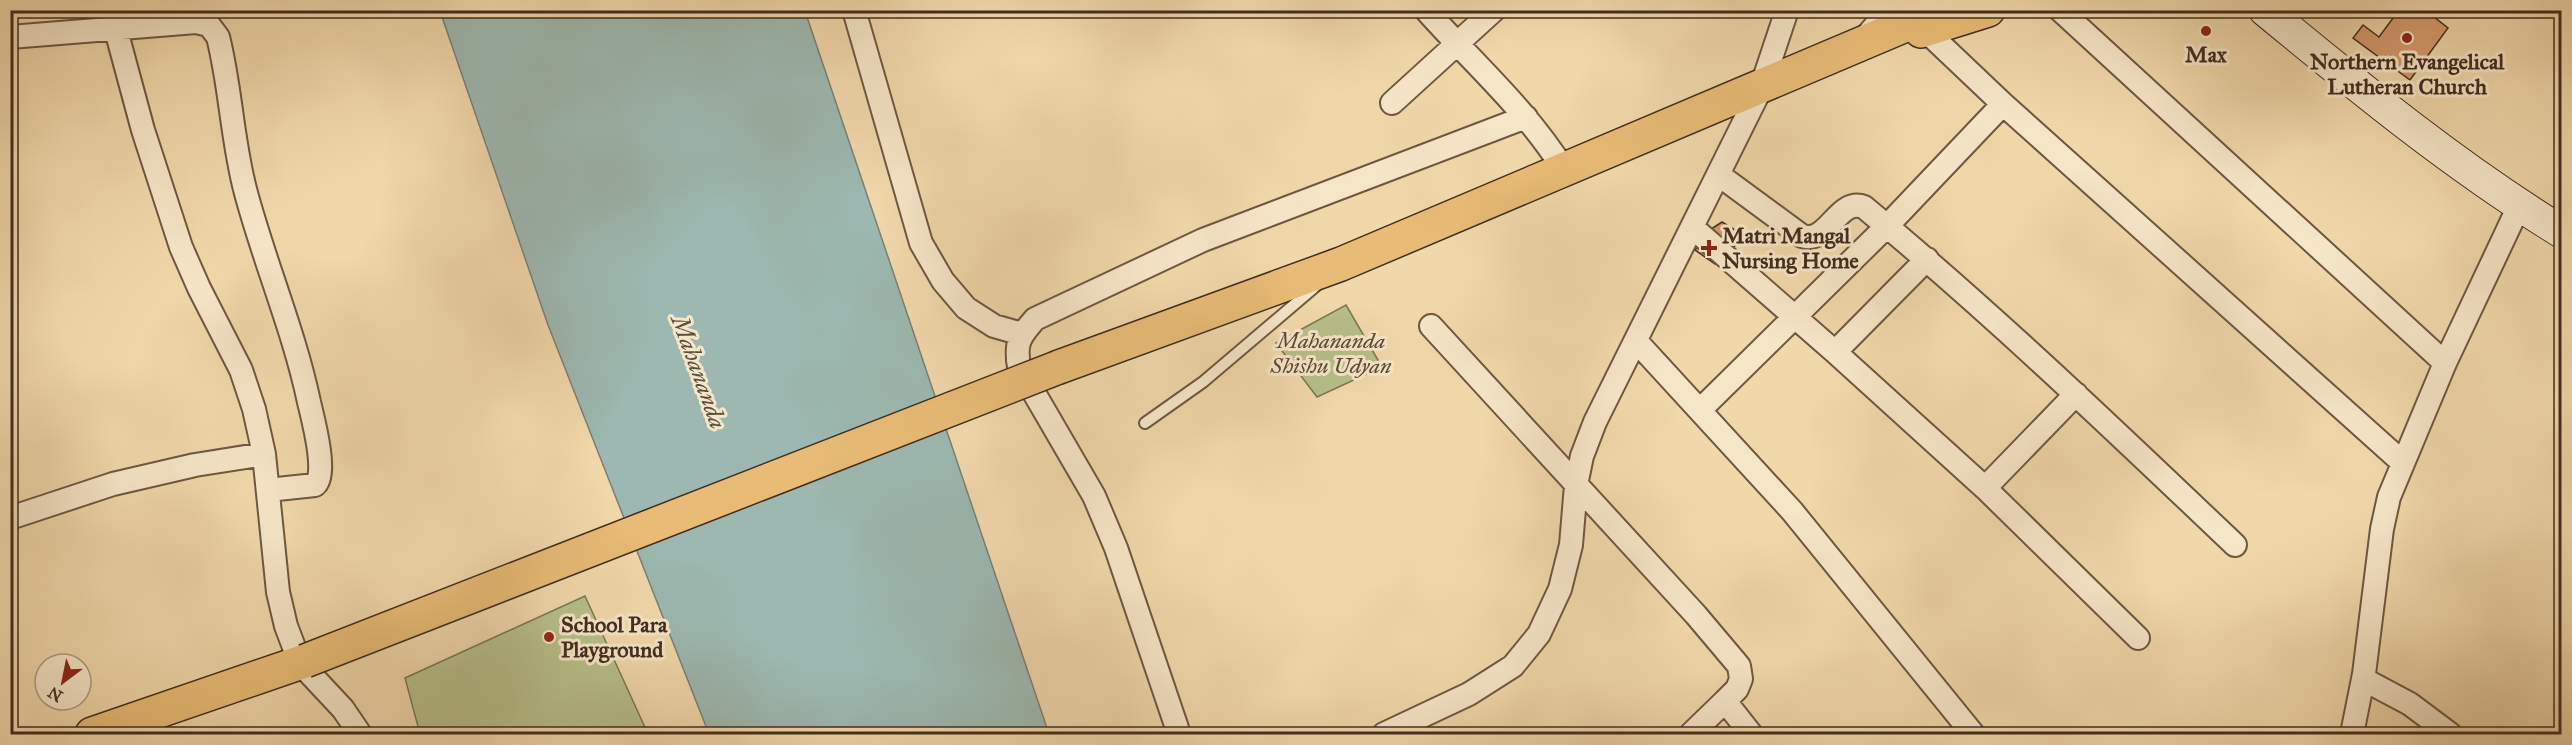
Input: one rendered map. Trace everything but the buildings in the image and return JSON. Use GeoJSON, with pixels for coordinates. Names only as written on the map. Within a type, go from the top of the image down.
{"type":"FeatureCollection","features":[{"type":"Feature","properties":{"kind":"main road"},"geometry":{"type":"LineString","coordinates":[[92,735],[303,662],[1059,367],[1341,264],[1858,47],[1933,20],[1988,10]]}},
{"type":"Feature","properties":{"kind":"main road"},"geometry":{"type":"LineString","coordinates":[[2265,10],[2391,113],[2519,206],[2562,232]]}},
{"type":"Feature","properties":{"kind":"main road"},"geometry":{"type":"LineString","coordinates":[[1828,60],[1933,20]]}},
{"type":"Feature","properties":{"kind":"street"},"geometry":{"type":"LineString","coordinates":[[1426,10],[1526,117],[1546,141],[1564,170]]}},
{"type":"Feature","properties":{"kind":"street"},"geometry":{"type":"LineString","coordinates":[[1392,103],[1494,10]]}},
{"type":"Feature","properties":{"kind":"street"},"geometry":{"type":"LineString","coordinates":[[1384,735],[1469,694],[1513,666],[1539,634],[1560,589],[1571,545],[1576,484],[1582,456],[1594,422],[1761,88],[1787,10]]}},
{"type":"Feature","properties":{"kind":"street"},"geometry":{"type":"LineString","coordinates":[[1858,47],[1889,10]]}},
{"type":"Feature","properties":{"kind":"street"},"geometry":{"type":"LineString","coordinates":[[2060,10],[2445,363]]}},
{"type":"Feature","properties":{"kind":"street"},"geometry":{"type":"LineString","coordinates":[[859,13],[921,243],[943,281],[966,308],[994,326],[1022,334]]}},
{"type":"Feature","properties":{"kind":"street"},"geometry":{"type":"LineString","coordinates":[[1933,20],[2003,104],[2402,462]]}},
{"type":"Feature","properties":{"kind":"street"},"geometry":{"type":"LineString","coordinates":[[10,37],[196,22],[209,25],[219,37],[235,145],[246,194],[303,373],[316,434],[321,476],[315,485],[268,490]]}},
{"type":"Feature","properties":{"kind":"street"},"geometry":{"type":"LineString","coordinates":[[116,30],[143,130],[173,224],[199,288],[241,370],[254,409],[264,454],[278,592],[286,626],[303,662],[334,697],[360,735]]}},
{"type":"Feature","properties":{"kind":"street"},"geometry":{"type":"LineString","coordinates":[[1700,410],[1887,226],[2003,104]]}},
{"type":"Feature","properties":{"kind":"street"},"geometry":{"type":"LineString","coordinates":[[1179,735],[1116,548],[1099,507],[1050,417],[1019,367],[1016,348],[1022,334],[1035,319],[1203,240],[1526,117]]}},
{"type":"Feature","properties":{"kind":"street"},"geometry":{"type":"LineString","coordinates":[[1719,175],[1802,236],[1809,238],[1817,235],[1850,206],[1857,204],[1864,207],[1927,259],[2076,393],[2235,545]]}},
{"type":"Feature","properties":{"kind":"street"},"geometry":{"type":"LineString","coordinates":[[2352,735],[2363,679],[2382,529],[2389,497],[2445,363],[2519,206]]}},
{"type":"Feature","properties":{"kind":"street"},"geometry":{"type":"LineString","coordinates":[[1692,226],[1985,488],[2138,638]]}},
{"type":"Feature","properties":{"kind":"street"},"geometry":{"type":"LineString","coordinates":[[1835,352],[1927,259]]}},
{"type":"Feature","properties":{"kind":"street"},"geometry":{"type":"LineString","coordinates":[[1431,326],[1696,615],[1738,666],[1741,679],[1737,689],[1691,735]]}},
{"type":"Feature","properties":{"kind":"street"},"geometry":{"type":"LineString","coordinates":[[1636,341],[1792,511],[1973,735]]}},
{"type":"Feature","properties":{"kind":"street"},"geometry":{"type":"LineString","coordinates":[[1985,488],[2076,393]]}},
{"type":"Feature","properties":{"kind":"street"},"geometry":{"type":"LineString","coordinates":[[10,518],[113,484],[195,465],[264,454]]}},
{"type":"Feature","properties":{"kind":"street"},"geometry":{"type":"LineString","coordinates":[[2363,679],[2410,704],[2450,735]]}},
{"type":"Feature","properties":{"kind":"street"},"geometry":{"type":"LineString","coordinates":[[1725,702],[1751,735]]}},
{"type":"Feature","properties":{"kind":"lane"},"geometry":{"type":"LineString","coordinates":[[1145,423],[1245,348],[1341,264]]}},
{"type":"Feature","properties":{"kind":"green space","name":"Mahananda Shishu Udyan"},"geometry":{"type":"Polygon","coordinates":[[[1346,305],[1382,367],[1317,397],[1276,343],[1346,305]]]}},
{"type":"Feature","properties":{"kind":"green space","name":"School Para Playground"},"geometry":{"type":"Polygon","coordinates":[[[585,596],[648,734],[420,734],[405,678],[585,596]]]}},
{"type":"Feature","properties":{"kind":"water","name":"Mahananda"},"geometry":{"type":"Polygon","coordinates":[[[440,11],[805,11],[1049,734],[709,734],[548,325],[440,11]]]}},
{"type":"Feature","properties":{"kind":"place","name":"Max"},"geometry":{"type":"Point","coordinates":[2206,31]}},
{"type":"Feature","properties":{"kind":"place","name":"Northern Evangelical Lutheran Church"},"geometry":{"type":"Point","coordinates":[2407,38]}},
{"type":"Feature","properties":{"kind":"place","name":"Matri Mangal Nursing Home"},"geometry":{"type":"Point","coordinates":[1709,248]}},
{"type":"Feature","properties":{"kind":"place","name":"School Para Playground"},"geometry":{"type":"Point","coordinates":[549,637]}}]}
